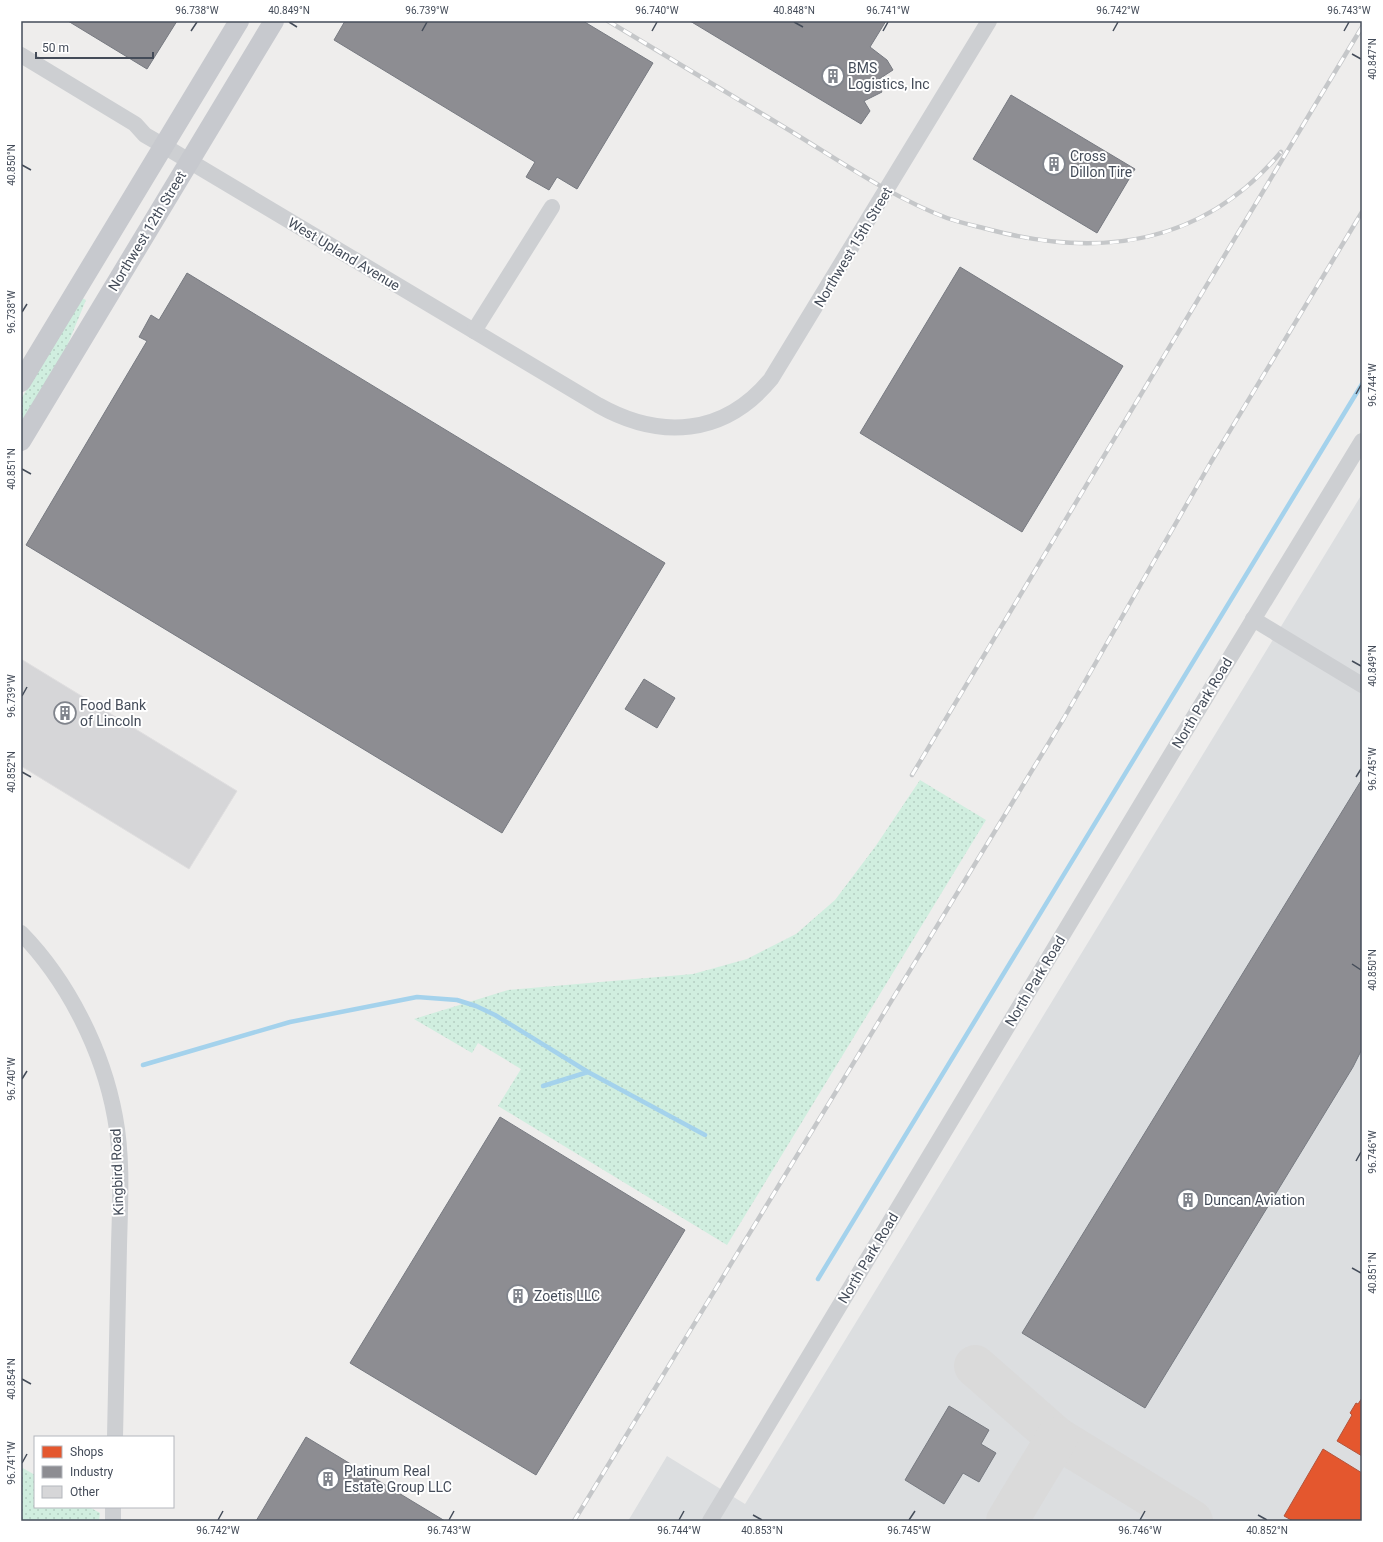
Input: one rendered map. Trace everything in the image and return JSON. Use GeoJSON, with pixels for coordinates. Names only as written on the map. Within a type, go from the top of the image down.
{"type":"FeatureCollection","features":[{"type":"Feature","properties":{"kind":"main road","name":"Northwest 12th Street"},"geometry":{"type":"LineString","coordinates":[[21,382],[239,21]]}},
{"type":"Feature","properties":{"kind":"main road","name":"Northwest 12th Street"},"geometry":{"type":"LineString","coordinates":[[21,441],[274,21]]}},
{"type":"Feature","properties":{"kind":"street","name":"Northwest 15th Street"},"geometry":{"type":"LineString","coordinates":[[678,428],[713,421],[735,411],[754,398],[771,379],[989,21]]}},
{"type":"Feature","properties":{"kind":"street","name":"West Upland Avenue"},"geometry":{"type":"LineString","coordinates":[[21,55],[135,124],[146,135],[164,146],[612,413],[647,425],[678,428]]}},
{"type":"Feature","properties":{"kind":"street"},"geometry":{"type":"LineString","coordinates":[[474,331],[552,207]]}},
{"type":"Feature","properties":{"kind":"street","name":"North Park Road"},"geometry":{"type":"LineString","coordinates":[[710,1521],[1253,619],[1362,441]]}},
{"type":"Feature","properties":{"kind":"street"},"geometry":{"type":"LineString","coordinates":[[1253,619],[1362,685]]}},
{"type":"Feature","properties":{"kind":"street","name":"Kingbird Road"},"geometry":{"type":"LineString","coordinates":[[21,933],[44,959],[82,1020],[102,1069],[115,1116],[120,1172],[115,1436]]}},
{"type":"Feature","properties":{"kind":"street"},"geometry":{"type":"LineString","coordinates":[[113,1508],[113,1521]]}},
{"type":"Feature","properties":{"kind":"shaded area"},"geometry":{"type":"Polygon","coordinates":[[[1362,494],[1362,1521],[628,1521],[667,1456],[745,1504],[1362,494]]]}},
{"type":"Feature","properties":{"kind":"green space"},"geometry":{"type":"Polygon","coordinates":[[[82,298],[86,300],[67,346],[21,423],[21,399],[82,298]]]}},
{"type":"Feature","properties":{"kind":"green space"},"geometry":{"type":"Polygon","coordinates":[[[920,780],[986,820],[727,1245],[498,1106],[521,1069],[478,1043],[472,1053],[414,1019],[508,990],[693,974],[747,959],[796,934],[835,900],[875,847],[920,780]]]}},
{"type":"Feature","properties":{"kind":"green space"},"geometry":{"type":"Polygon","coordinates":[[[21,1467],[34,1474],[34,1508],[91,1508],[100,1513],[99,1521],[21,1521],[21,1467]]]}},
{"type":"Feature","properties":{"kind":"building: Shops"},"geometry":{"type":"Polygon","coordinates":[[[1362,1398],[1362,1456],[1337,1441],[1352,1415],[1350,1413],[1356,1403],[1358,1404],[1362,1398]]]}},
{"type":"Feature","properties":{"kind":"building: Shops"},"geometry":{"type":"Polygon","coordinates":[[[1323,1449],[1362,1473],[1362,1521],[1293,1521],[1284,1516],[1323,1449]]]}},
{"type":"Feature","properties":{"kind":"building: Industry"},"geometry":{"type":"Polygon","coordinates":[[[68,21],[177,21],[147,69],[68,21]]]}},
{"type":"Feature","properties":{"kind":"building: Industry"},"geometry":{"type":"Polygon","coordinates":[[[345,21],[583,21],[653,63],[577,189],[557,177],[549,190],[526,177],[535,162],[334,40],[345,21]]]}},
{"type":"Feature","properties":{"kind":"building: Industry","name":"BMS Logistics, Inc"},"geometry":{"type":"Polygon","coordinates":[[[690,21],[886,21],[870,47],[887,60],[893,70],[876,81],[882,92],[864,101],[870,111],[861,124],[690,21]]]}},
{"type":"Feature","properties":{"kind":"building: Industry","name":"Cross Dillon Tire"},"geometry":{"type":"Polygon","coordinates":[[[1011,95],[1135,169],[1097,233],[973,159],[1011,95]]]}},
{"type":"Feature","properties":{"kind":"building: Industry"},"geometry":{"type":"Polygon","coordinates":[[[960,267],[1123,366],[1022,532],[860,433],[960,267]]]}},
{"type":"Feature","properties":{"kind":"building: Industry"},"geometry":{"type":"Polygon","coordinates":[[[187,273],[665,563],[502,833],[26,545],[147,341],[139,337],[151,315],[159,320],[187,273]]]}},
{"type":"Feature","properties":{"kind":"building: Industry"},"geometry":{"type":"Polygon","coordinates":[[[644,679],[675,698],[657,728],[625,709],[644,679]]]}},
{"type":"Feature","properties":{"kind":"building: Industry","name":"Duncan Aviation"},"geometry":{"type":"Polygon","coordinates":[[[1362,779],[1362,1049],[1353,1067],[1145,1408],[1022,1333],[1362,779]]]}},
{"type":"Feature","properties":{"kind":"building: Industry","name":"Zoetis LLC"},"geometry":{"type":"Polygon","coordinates":[[[500,1117],[685,1230],[536,1475],[350,1363],[500,1117]]]}},
{"type":"Feature","properties":{"kind":"building: Industry"},"geometry":{"type":"Polygon","coordinates":[[[949,1406],[989,1430],[981,1444],[996,1453],[979,1482],[963,1473],[944,1504],[905,1480],[949,1406]]]}},
{"type":"Feature","properties":{"kind":"building: Industry","name":"Platinum Real Estate Group LLC"},"geometry":{"type":"Polygon","coordinates":[[[306,1437],[445,1521],[256,1521],[306,1437]]]}},
{"type":"Feature","properties":{"kind":"building: Other","name":"Food Bank of Lincoln"},"geometry":{"type":"Polygon","coordinates":[[[21,659],[237,791],[189,869],[21,766],[21,659]]]}},
{"type":"Feature","properties":{"kind":"waterway"},"geometry":{"type":"LineString","coordinates":[[818,1279],[1362,384]]}},
{"type":"Feature","properties":{"kind":"waterway"},"geometry":{"type":"LineString","coordinates":[[143,1065],[290,1022],[417,997],[457,1000],[476,1006],[495,1015],[588,1072],[705,1135]]}},
{"type":"Feature","properties":{"kind":"waterway"},"geometry":{"type":"LineString","coordinates":[[543,1086],[588,1072]]}},
{"type":"Feature","properties":{"kind":"taxiway"},"geometry":{"type":"LineString","coordinates":[[975,1366],[1057,1438],[1192,1521]]}},
{"type":"Feature","properties":{"kind":"taxiway"},"geometry":{"type":"LineString","coordinates":[[1007,1521],[1057,1438]]}},
{"type":"Feature","properties":{"kind":"railway"},"geometry":{"type":"LineString","coordinates":[[608,21],[884,188],[905,199],[952,220],[1032,239],[1073,243],[1112,242],[1149,236],[1185,225],[1219,207],[1251,183],[1281,152]]}},
{"type":"Feature","properties":{"kind":"railway"},"geometry":{"type":"LineString","coordinates":[[912,775],[1362,27]]}},
{"type":"Feature","properties":{"kind":"railway"},"geometry":{"type":"LineString","coordinates":[[574,1521],[1064,718],[1211,462],[1362,212]]}},
{"type":"Feature","properties":{"kind":"place","name":"BMS Logistics, Inc"},"geometry":{"type":"Point","coordinates":[833,76]}},
{"type":"Feature","properties":{"kind":"place","name":"Cross Dillon Tire"},"geometry":{"type":"Point","coordinates":[1054,164]}},
{"type":"Feature","properties":{"kind":"place","name":"Food Bank of Lincoln"},"geometry":{"type":"Point","coordinates":[65,713]}},
{"type":"Feature","properties":{"kind":"place","name":"Duncan Aviation"},"geometry":{"type":"Point","coordinates":[1188,1200]}},
{"type":"Feature","properties":{"kind":"place","name":"Zoetis LLC"},"geometry":{"type":"Point","coordinates":[518,1296]}},
{"type":"Feature","properties":{"kind":"place","name":"Platinum Real Estate Group LLC"},"geometry":{"type":"Point","coordinates":[328,1479]}}]}
